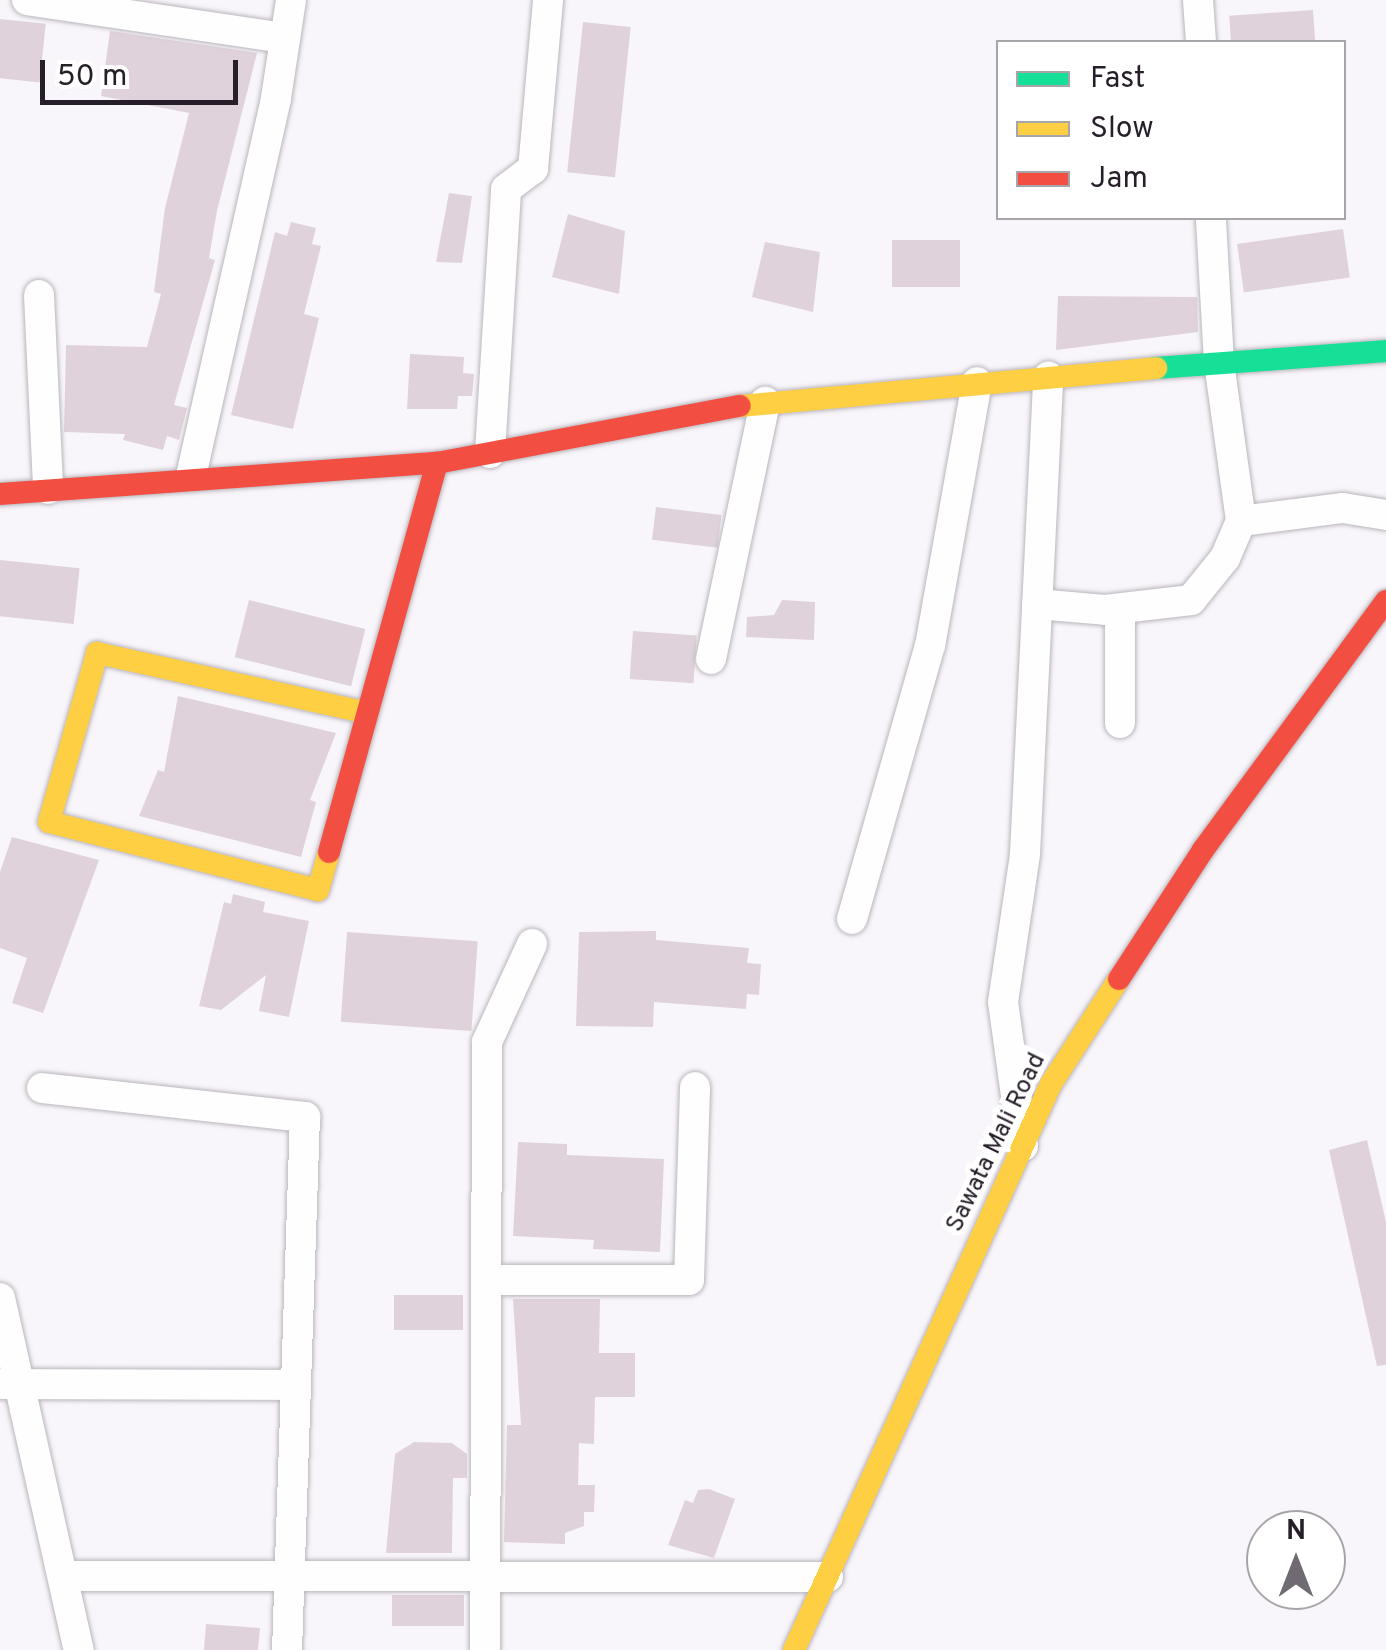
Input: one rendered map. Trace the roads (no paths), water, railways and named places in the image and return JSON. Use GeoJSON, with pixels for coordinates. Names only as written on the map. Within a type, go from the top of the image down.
{"type":"FeatureCollection","features":[{"type":"Feature","properties":{"kind":"street"},"geometry":{"type":"LineString","coordinates":[[27,0],[285,38]]}},
{"type":"Feature","properties":{"kind":"street"},"geometry":{"type":"LineString","coordinates":[[191,476],[291,0]]}},
{"type":"Feature","properties":{"kind":"street"},"geometry":{"type":"LineString","coordinates":[[490,453],[506,189],[532,169],[548,0]]}},
{"type":"Feature","properties":{"kind":"street"},"geometry":{"type":"LineString","coordinates":[[1198,0],[1201,40]]}},
{"type":"Feature","properties":{"kind":"street"},"geometry":{"type":"LineString","coordinates":[[1037,604],[1120,609],[1191,600],[1226,558],[1241,521],[1219,364],[1211,220]]}},
{"type":"Feature","properties":{"kind":"street"},"geometry":{"type":"LineString","coordinates":[[39,295],[48,489]]}},
{"type":"Feature","properties":{"kind":"street"},"geometry":{"type":"LineString","coordinates":[[0,494],[191,476],[438,463],[765,402],[1386,350]]}},
{"type":"Feature","properties":{"kind":"street"},"geometry":{"type":"LineString","coordinates":[[1023,1147],[1003,1002],[1025,854],[1048,377]]}},
{"type":"Feature","properties":{"kind":"street"},"geometry":{"type":"LineString","coordinates":[[852,919],[930,646],[977,382]]}},
{"type":"Feature","properties":{"kind":"street"},"geometry":{"type":"LineString","coordinates":[[711,659],[765,402]]}},
{"type":"Feature","properties":{"kind":"street"},"geometry":{"type":"LineString","coordinates":[[367,713],[97,653],[50,822],[318,890],[438,463]]}},
{"type":"Feature","properties":{"kind":"street"},"geometry":{"type":"LineString","coordinates":[[1241,521],[1342,508],[1386,516]]}},
{"type":"Feature","properties":{"kind":"street","name":"Sawata Mali Road"},"geometry":{"type":"LineString","coordinates":[[794,1650],[1051,1084],[1202,850],[1386,601]]}},
{"type":"Feature","properties":{"kind":"street"},"geometry":{"type":"LineString","coordinates":[[1120,609],[1120,723]]}},
{"type":"Feature","properties":{"kind":"street"},"geometry":{"type":"LineString","coordinates":[[485,1650],[490,1280],[487,1042],[532,944]]}},
{"type":"Feature","properties":{"kind":"street"},"geometry":{"type":"LineString","coordinates":[[490,1280],[689,1280],[695,1087]]}},
{"type":"Feature","properties":{"kind":"street"},"geometry":{"type":"LineString","coordinates":[[42,1088],[305,1117],[286,1650]]}},
{"type":"Feature","properties":{"kind":"street"},"geometry":{"type":"LineString","coordinates":[[0,1298],[9,1381],[63,1576],[79,1650]]}},
{"type":"Feature","properties":{"kind":"street"},"geometry":{"type":"LineString","coordinates":[[9,1381],[296,1385]]}},
{"type":"Feature","properties":{"kind":"street"},"geometry":{"type":"LineString","coordinates":[[63,1576],[828,1577]]}}]}
